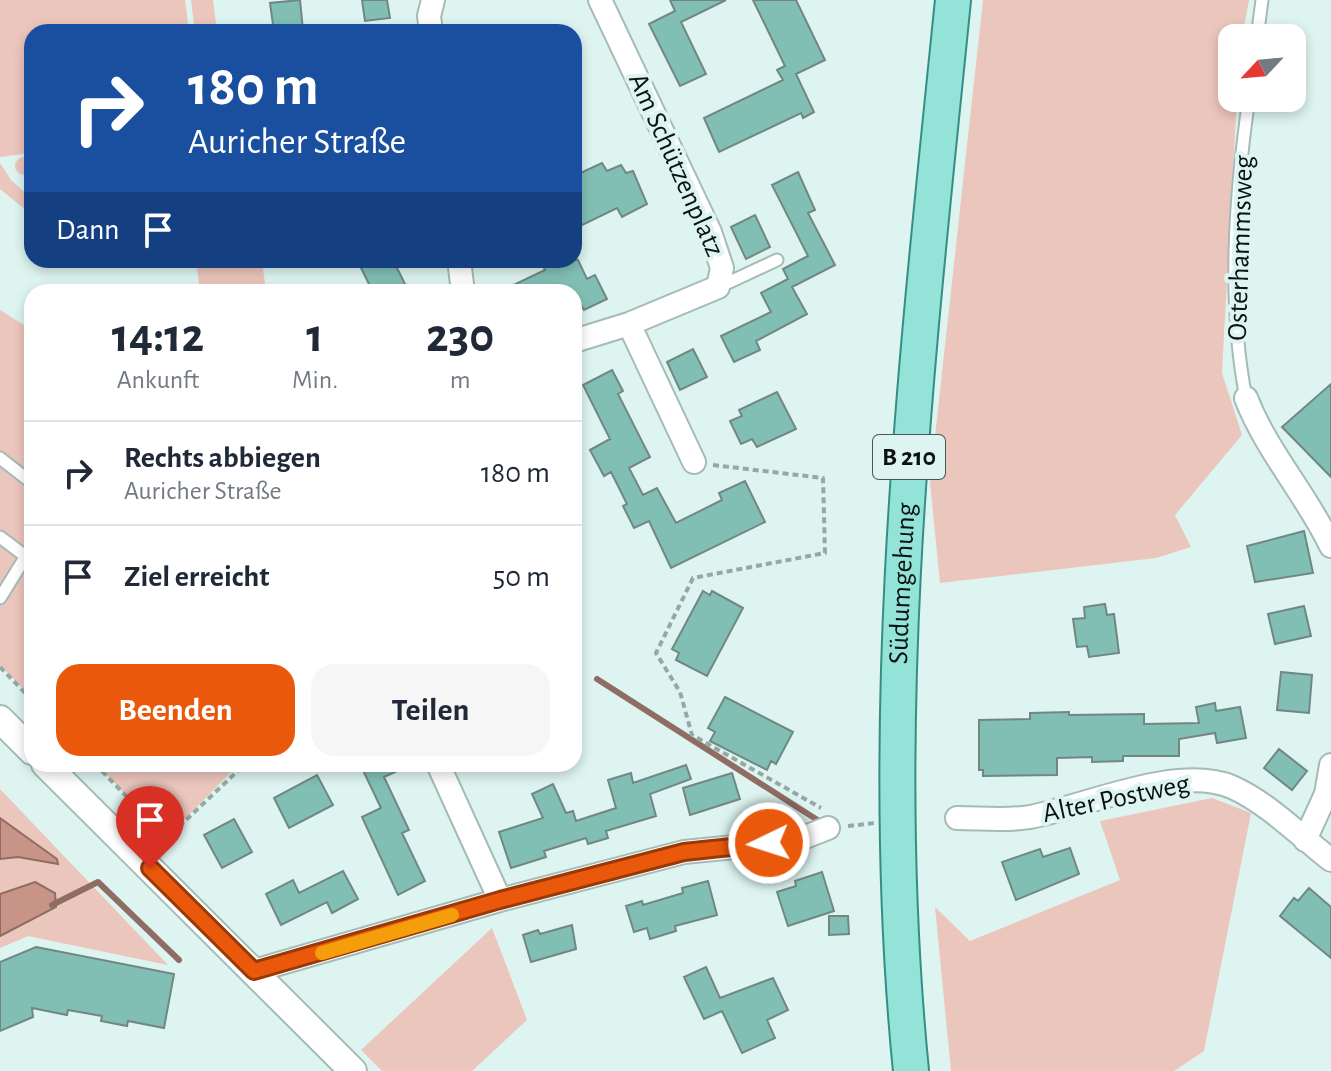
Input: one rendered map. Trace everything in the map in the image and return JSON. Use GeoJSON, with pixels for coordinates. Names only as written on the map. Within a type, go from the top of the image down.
{"type":"FeatureCollection","features":[{"type":"Feature","properties":{"kind":"main road","name":"Südumgehung"},"geometry":{"type":"LineString","coordinates":[[911,1071],[896,820],[897,658],[922,285],[953,0]]}},
{"type":"Feature","properties":{"kind":"street","name":"Am Schützenplatz"},"geometry":{"type":"LineString","coordinates":[[582,339],[629,324],[718,287],[722,268],[710,232],[600,0]]}},
{"type":"Feature","properties":{"kind":"street"},"geometry":{"type":"LineString","coordinates":[[629,324],[694,462]]}},
{"type":"Feature","properties":{"kind":"street"},"geometry":{"type":"LineString","coordinates":[[1246,398],[1258,428],[1319,521],[1331,546]]}},
{"type":"Feature","properties":{"kind":"street"},"geometry":{"type":"LineString","coordinates":[[0,719],[24,743]]}},
{"type":"Feature","properties":{"kind":"street"},"geometry":{"type":"LineString","coordinates":[[1305,840],[1326,794],[1331,765]]}},
{"type":"Feature","properties":{"kind":"street"},"geometry":{"type":"LineString","coordinates":[[53,772],[353,1071]]}},
{"type":"Feature","properties":{"kind":"street"},"geometry":{"type":"LineString","coordinates":[[442,772],[500,900]]}},
{"type":"Feature","properties":{"kind":"street","name":"Alter Postweg"},"geometry":{"type":"LineString","coordinates":[[957,818],[1027,817],[1149,787],[1189,780],[1213,781],[1235,788],[1331,860]]}},
{"type":"Feature","properties":{"kind":"street"},"geometry":{"type":"LineString","coordinates":[[254,971],[500,900],[684,852],[795,841],[828,828]]}},
{"type":"Feature","properties":{"kind":"lane"},"geometry":{"type":"LineString","coordinates":[[1259,24],[1262,0]]}},
{"type":"Feature","properties":{"kind":"lane","name":"Osterhammsweg"},"geometry":{"type":"LineString","coordinates":[[1246,398],[1237,351],[1238,190],[1247,112]]}},
{"type":"Feature","properties":{"kind":"lane"},"geometry":{"type":"LineString","coordinates":[[718,287],[777,260]]}},
{"type":"Feature","properties":{"kind":"lane"},"geometry":{"type":"LineString","coordinates":[[0,458],[24,477]]}},
{"type":"Feature","properties":{"kind":"lane"},"geometry":{"type":"LineString","coordinates":[[0,537],[24,554]]}},
{"type":"Feature","properties":{"kind":"lane"},"geometry":{"type":"LineString","coordinates":[[0,598],[24,565]]}},
{"type":"Feature","properties":{"kind":"path"},"geometry":{"type":"LineString","coordinates":[[694,462],[823,478],[825,553],[693,578],[656,653],[680,692],[692,735],[822,809],[828,828],[896,820]]}},
{"type":"Feature","properties":{"kind":"path"},"geometry":{"type":"LineString","coordinates":[[0,667],[24,692]]}},
{"type":"Feature","properties":{"kind":"path"},"geometry":{"type":"LineString","coordinates":[[103,772],[167,838],[237,772]]}},
{"type":"Feature","properties":{"kind":"shaded area"},"geometry":{"type":"Polygon","coordinates":[[[0,0],[185,0],[188,24],[24,24],[24,154],[0,157],[0,0]]]}},
{"type":"Feature","properties":{"kind":"shaded area"},"geometry":{"type":"Polygon","coordinates":[[[191,0],[213,0],[216,24],[194,24],[191,0]]]}},
{"type":"Feature","properties":{"kind":"shaded area"},"geometry":{"type":"Polygon","coordinates":[[[983,0],[1249,0],[1245,24],[1218,24],[1218,112],[1236,112],[1222,373],[1242,435],[1175,515],[1191,547],[1156,558],[940,583],[930,482],[983,0]]]}},
{"type":"Feature","properties":{"kind":"shaded area"},"geometry":{"type":"Polygon","coordinates":[[[24,157],[24,175],[15,166],[24,157]]]}},
{"type":"Feature","properties":{"kind":"shaded area"},"geometry":{"type":"Polygon","coordinates":[[[0,163],[11,180],[24,192],[24,208],[0,189],[0,163]]]}},
{"type":"Feature","properties":{"kind":"shaded area"},"geometry":{"type":"Polygon","coordinates":[[[197,268],[263,268],[265,284],[199,284],[197,268]]]}},
{"type":"Feature","properties":{"kind":"shaded area"},"geometry":{"type":"Polygon","coordinates":[[[0,310],[24,325],[24,690],[0,665],[0,310]]]}},
{"type":"Feature","properties":{"kind":"shaded area"},"geometry":{"type":"Polygon","coordinates":[[[104,772],[231,772],[167,837],[104,772]]]}},
{"type":"Feature","properties":{"kind":"shaded area"},"geometry":{"type":"Polygon","coordinates":[[[0,789],[168,965],[28,936],[0,948],[0,789]]]}},
{"type":"Feature","properties":{"kind":"shaded area"},"geometry":{"type":"Polygon","coordinates":[[[1212,798],[1251,813],[1204,1051],[1174,1071],[951,1071],[935,907],[970,941],[1120,880],[1100,821],[1212,798]]]}},
{"type":"Feature","properties":{"kind":"shaded area"},"geometry":{"type":"Polygon","coordinates":[[[0,818],[57,859],[58,864],[18,857],[0,859],[0,818]]]}},
{"type":"Feature","properties":{"kind":"shaded area"},"geometry":{"type":"Polygon","coordinates":[[[35,882],[55,893],[56,907],[0,936],[0,894],[35,882]]]}},
{"type":"Feature","properties":{"kind":"shaded area"},"geometry":{"type":"Polygon","coordinates":[[[492,928],[527,1020],[472,1071],[382,1071],[361,1050],[492,928]]]}},
{"type":"Feature","properties":{"kind":"building"},"geometry":{"type":"Polygon","coordinates":[[[300,0],[302,24],[273,24],[270,3],[300,0]]]}},
{"type":"Feature","properties":{"kind":"building"},"geometry":{"type":"Polygon","coordinates":[[[362,0],[387,0],[390,18],[365,21],[362,0]]]}},
{"type":"Feature","properties":{"kind":"building"},"geometry":{"type":"Polygon","coordinates":[[[670,0],[726,0],[681,22],[706,74],[680,86],[649,24],[675,11],[670,0]]]}},
{"type":"Feature","properties":{"kind":"building"},"geometry":{"type":"Polygon","coordinates":[[[753,0],[796,0],[825,60],[796,74],[814,112],[803,118],[801,113],[719,152],[704,118],[783,80],[777,70],[785,66],[753,0]]]}},
{"type":"Feature","properties":{"kind":"building"},"geometry":{"type":"Polygon","coordinates":[[[602,163],[607,171],[621,165],[626,173],[633,171],[647,204],[622,217],[617,208],[582,225],[582,172],[602,163]]]}},
{"type":"Feature","properties":{"kind":"building"},"geometry":{"type":"Polygon","coordinates":[[[798,172],[815,210],[808,213],[835,265],[792,287],[807,314],[756,341],[760,350],[734,362],[721,336],[771,312],[761,293],[788,279],[783,269],[808,256],[772,185],[798,172]]]}},
{"type":"Feature","properties":{"kind":"building"},"geometry":{"type":"Polygon","coordinates":[[[755,215],[770,247],[746,259],[731,227],[755,215]]]}},
{"type":"Feature","properties":{"kind":"building"},"geometry":{"type":"Polygon","coordinates":[[[361,268],[397,268],[405,284],[369,284],[361,268]]]}},
{"type":"Feature","properties":{"kind":"building"},"geometry":{"type":"Polygon","coordinates":[[[582,268],[587,279],[595,275],[607,299],[584,310],[582,284],[516,284],[545,270],[582,268]]]}},
{"type":"Feature","properties":{"kind":"building"},"geometry":{"type":"Polygon","coordinates":[[[693,349],[707,377],[680,390],[667,362],[693,349]]]}},
{"type":"Feature","properties":{"kind":"building"},"geometry":{"type":"Polygon","coordinates":[[[612,370],[623,391],[618,394],[650,457],[629,468],[643,495],[657,488],[676,523],[722,500],[719,493],[745,481],[765,522],[671,568],[649,521],[634,528],[623,506],[627,504],[611,472],[604,476],[590,450],[610,439],[583,385],[612,370]]]}},
{"type":"Feature","properties":{"kind":"building"},"geometry":{"type":"Polygon","coordinates":[[[1331,384],[1331,477],[1282,427],[1331,384]]]}},
{"type":"Feature","properties":{"kind":"building"},"geometry":{"type":"Polygon","coordinates":[[[777,392],[796,429],[757,447],[752,439],[741,444],[730,421],[742,416],[739,410],[777,392]]]}},
{"type":"Feature","properties":{"kind":"building"},"geometry":{"type":"Polygon","coordinates":[[[1304,531],[1313,573],[1255,582],[1247,546],[1304,531]]]}},
{"type":"Feature","properties":{"kind":"building"},"geometry":{"type":"Polygon","coordinates":[[[703,591],[710,595],[712,591],[743,608],[707,676],[676,660],[679,653],[672,649],[703,591]]]}},
{"type":"Feature","properties":{"kind":"building"},"geometry":{"type":"Polygon","coordinates":[[[1105,604],[1107,615],[1114,614],[1119,653],[1089,657],[1087,646],[1077,647],[1073,619],[1085,618],[1084,607],[1105,604]]]}},
{"type":"Feature","properties":{"kind":"building"},"geometry":{"type":"Polygon","coordinates":[[[1304,606],[1311,636],[1275,644],[1268,614],[1304,606]]]}},
{"type":"Feature","properties":{"kind":"building"},"geometry":{"type":"Polygon","coordinates":[[[1281,672],[1312,675],[1309,713],[1277,710],[1281,672]]]}},
{"type":"Feature","properties":{"kind":"building"},"geometry":{"type":"Polygon","coordinates":[[[725,697],[793,732],[776,764],[771,761],[767,770],[710,741],[715,732],[708,728],[725,697]]]}},
{"type":"Feature","properties":{"kind":"building"},"geometry":{"type":"Polygon","coordinates":[[[1215,703],[1216,711],[1240,707],[1246,738],[1217,743],[1215,733],[1179,739],[1179,756],[1123,756],[1123,761],[1092,762],[1092,757],[1057,758],[1057,775],[983,776],[983,770],[979,770],[979,720],[1030,719],[1030,713],[1069,712],[1069,715],[1144,714],[1144,724],[1199,723],[1196,707],[1215,703]]]}},
{"type":"Feature","properties":{"kind":"building"},"geometry":{"type":"Polygon","coordinates":[[[1279,749],[1307,771],[1292,790],[1264,768],[1279,749]]]}},
{"type":"Feature","properties":{"kind":"building"},"geometry":{"type":"Polygon","coordinates":[[[686,765],[691,779],[650,794],[656,816],[606,831],[608,838],[588,844],[586,838],[544,851],[546,857],[511,868],[499,832],[543,818],[532,794],[553,784],[566,813],[573,811],[576,821],[616,808],[608,780],[631,773],[633,783],[686,765]]]}},
{"type":"Feature","properties":{"kind":"building"},"geometry":{"type":"Polygon","coordinates":[[[364,772],[395,772],[384,777],[409,830],[402,833],[425,881],[398,895],[362,817],[381,808],[364,772]]]}},
{"type":"Feature","properties":{"kind":"building"},"geometry":{"type":"Polygon","coordinates":[[[732,773],[740,799],[690,815],[683,788],[732,773]]]}},
{"type":"Feature","properties":{"kind":"building"},"geometry":{"type":"Polygon","coordinates":[[[317,775],[333,805],[289,828],[274,798],[317,775]]]}},
{"type":"Feature","properties":{"kind":"building"},"geometry":{"type":"Polygon","coordinates":[[[234,819],[252,852],[222,868],[204,835],[234,819]]]}},
{"type":"Feature","properties":{"kind":"building"},"geometry":{"type":"Polygon","coordinates":[[[1070,848],[1079,874],[1016,900],[1002,862],[1040,849],[1043,857],[1070,848]]]}},
{"type":"Feature","properties":{"kind":"building"},"geometry":{"type":"Polygon","coordinates":[[[343,871],[358,899],[332,913],[327,902],[281,925],[266,894],[293,880],[299,893],[343,871]]]}},
{"type":"Feature","properties":{"kind":"building"},"geometry":{"type":"Polygon","coordinates":[[[822,872],[834,911],[788,926],[777,892],[796,886],[795,881],[822,872]]]}},
{"type":"Feature","properties":{"kind":"building"},"geometry":{"type":"Polygon","coordinates":[[[708,881],[717,915],[675,926],[676,931],[650,939],[647,928],[634,932],[626,906],[642,901],[643,905],[683,893],[682,888],[708,881]]]}},
{"type":"Feature","properties":{"kind":"building"},"geometry":{"type":"Polygon","coordinates":[[[1309,888],[1331,907],[1331,958],[1280,916],[1294,898],[1298,901],[1309,888]]]}},
{"type":"Feature","properties":{"kind":"building"},"geometry":{"type":"Polygon","coordinates":[[[829,916],[848,916],[849,934],[829,935],[829,916]]]}},
{"type":"Feature","properties":{"kind":"building"},"geometry":{"type":"Polygon","coordinates":[[[572,925],[576,949],[531,962],[523,935],[538,930],[540,934],[572,925]]]}},
{"type":"Feature","properties":{"kind":"building"},"geometry":{"type":"Polygon","coordinates":[[[36,947],[174,974],[164,1028],[128,1021],[127,1026],[101,1021],[102,1016],[68,1010],[67,1015],[32,1008],[33,1017],[0,1031],[0,962],[36,947]]]}},
{"type":"Feature","properties":{"kind":"building"},"geometry":{"type":"Polygon","coordinates":[[[706,967],[720,998],[773,978],[788,1010],[767,1020],[775,1038],[742,1053],[722,1011],[704,1019],[684,977],[706,967]]]}},
{"type":"Feature","properties":{"kind":"waterway"},"geometry":{"type":"LineString","coordinates":[[597,679],[819,821]]}},
{"type":"Feature","properties":{"kind":"waterway"},"geometry":{"type":"LineString","coordinates":[[52,905],[98,882],[179,960]]}},
{"type":"Feature","properties":{"kind":"slow traffic"},"geometry":{"type":"LineString","coordinates":[[322,953],[452,915]]}},
{"type":"Feature","properties":{"kind":"route"},"geometry":{"type":"LineString","coordinates":[[150,868],[254,971],[500,900],[684,852],[769,843]]}}]}
